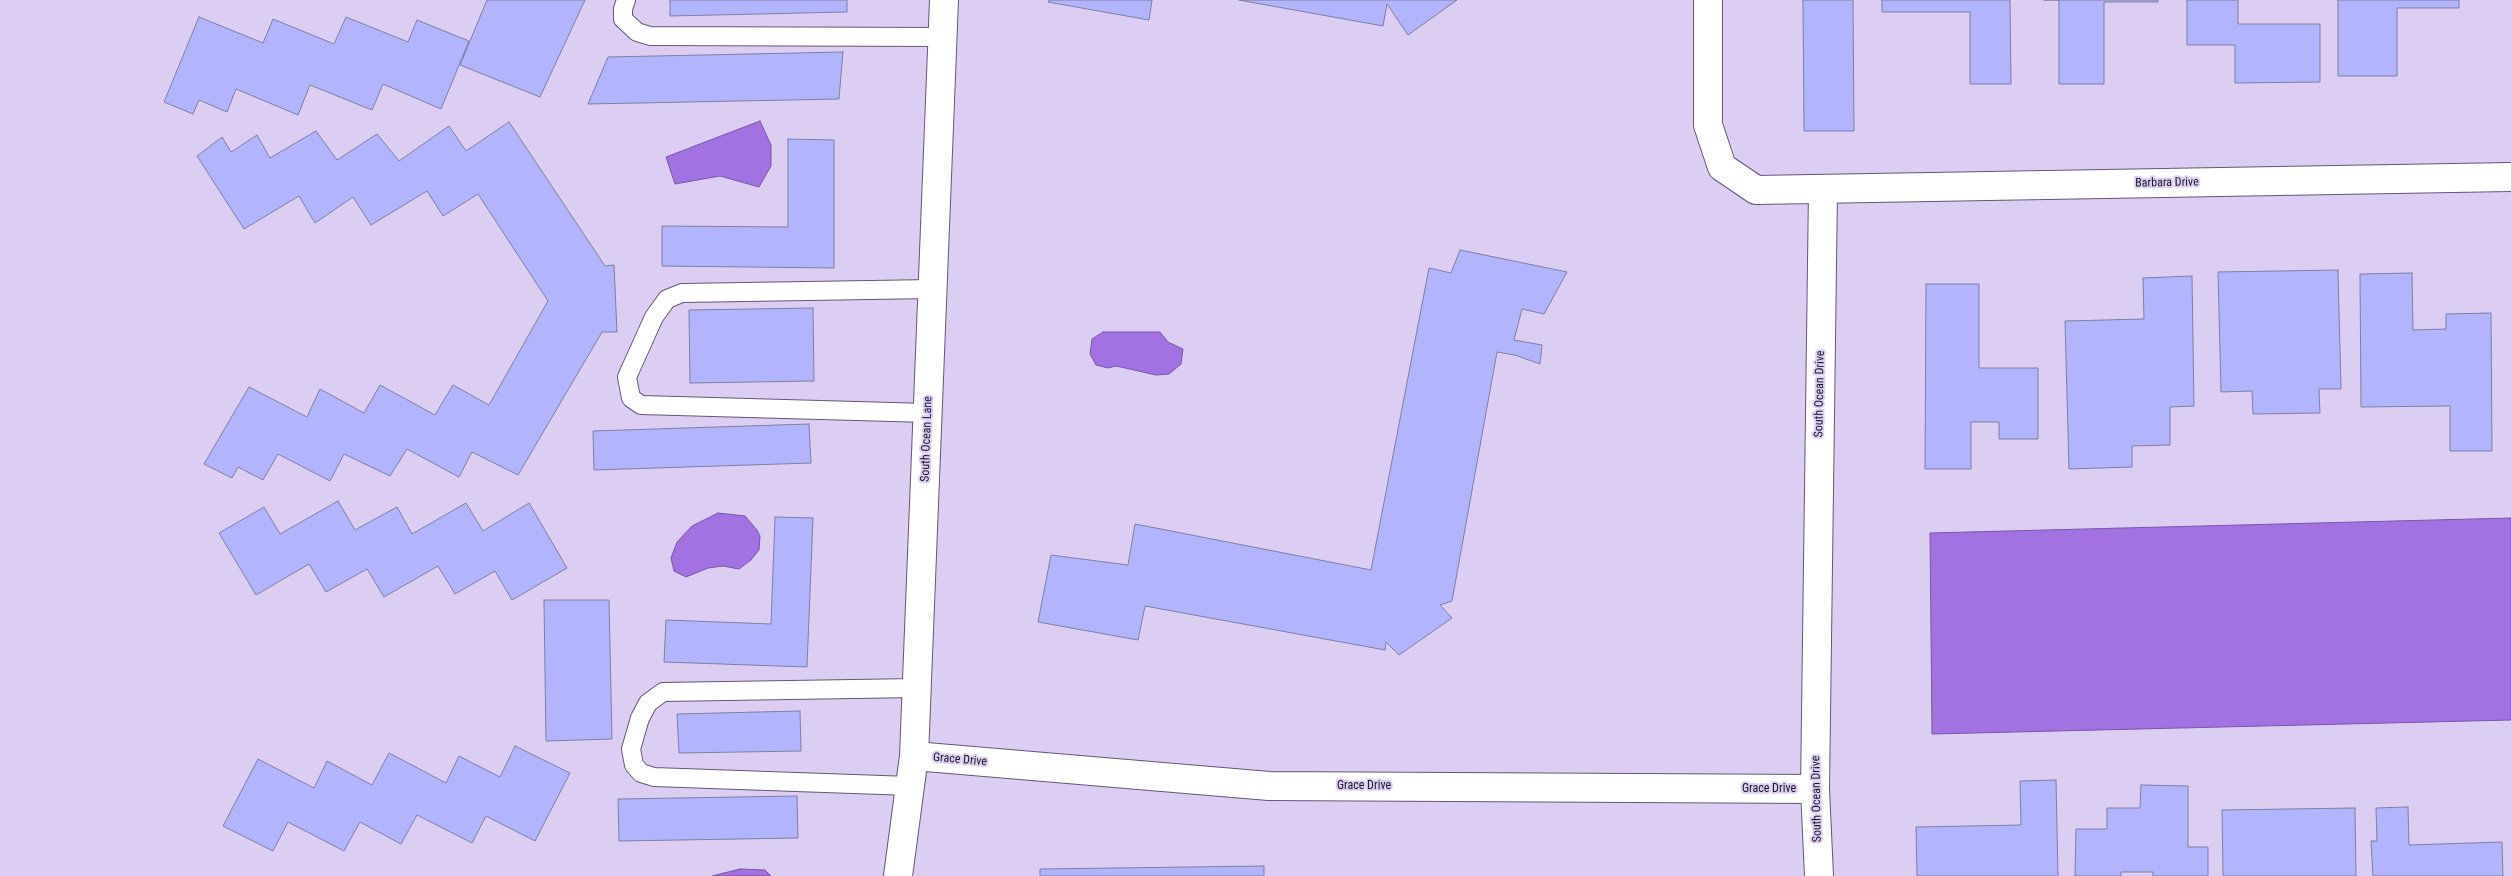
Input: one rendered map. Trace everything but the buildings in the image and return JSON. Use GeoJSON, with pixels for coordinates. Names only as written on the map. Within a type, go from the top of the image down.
{"type":"FeatureCollection","features":[{"type":"Feature","properties":{"kind":"street","name":"South Ocean Lane"},"geometry":{"type":"LineString","coordinates":[[898,876],[914,756],[944,0]]}},
{"type":"Feature","properties":{"kind":"street"},"geometry":{"type":"LineString","coordinates":[[1708,0],[1708,125],[1722,167],[1756,190],[1823,189]]}},
{"type":"Feature","properties":{"kind":"street","name":"Barbara Drive"},"geometry":{"type":"LineString","coordinates":[[1823,189],[2511,177]]}},
{"type":"Feature","properties":{"kind":"street","name":"South Ocean Drive"},"geometry":{"type":"LineString","coordinates":[[1819,876],[1815,789],[1823,189]]}},
{"type":"Feature","properties":{"kind":"street","name":"Grace Drive"},"geometry":{"type":"LineString","coordinates":[[914,756],[1269,786],[1815,789]]}},
{"type":"Feature","properties":{"kind":"lane"},"geometry":{"type":"LineString","coordinates":[[626,0],[623,18],[637,32],[650,36],[943,37]]}},
{"type":"Feature","properties":{"kind":"lane"},"geometry":{"type":"LineString","coordinates":[[928,414],[641,405],[631,398],[627,377],[654,317],[667,299],[682,293],[933,289]]}},
{"type":"Feature","properties":{"kind":"lane"},"geometry":{"type":"LineString","coordinates":[[910,786],[654,777],[641,773],[634,765],[631,749],[640,718],[648,703],[663,692],[917,688]]}},
{"type":"Feature","properties":{"kind":"shaded area"},"geometry":{"type":"Polygon","coordinates":[[[760,121],[771,145],[771,166],[759,187],[720,176],[675,184],[666,157],[760,121]]]}},
{"type":"Feature","properties":{"kind":"shaded area"},"geometry":{"type":"Polygon","coordinates":[[[1103,332],[1160,332],[1168,342],[1183,349],[1181,364],[1169,374],[1156,375],[1116,366],[1108,368],[1096,365],[1090,354],[1092,339],[1103,332]]]}},
{"type":"Feature","properties":{"kind":"shaded area"},"geometry":{"type":"Polygon","coordinates":[[[718,513],[745,516],[760,536],[759,550],[751,560],[739,569],[723,566],[708,568],[686,577],[674,571],[671,558],[677,542],[692,526],[718,513]]]}},
{"type":"Feature","properties":{"kind":"shaded area"},"geometry":{"type":"Polygon","coordinates":[[[2511,518],[2511,720],[1932,734],[1930,533],[2511,518]]]}},
{"type":"Feature","properties":{"kind":"shaded area"},"geometry":{"type":"Polygon","coordinates":[[[740,869],[765,870],[771,876],[712,876],[740,869]]]}}]}
